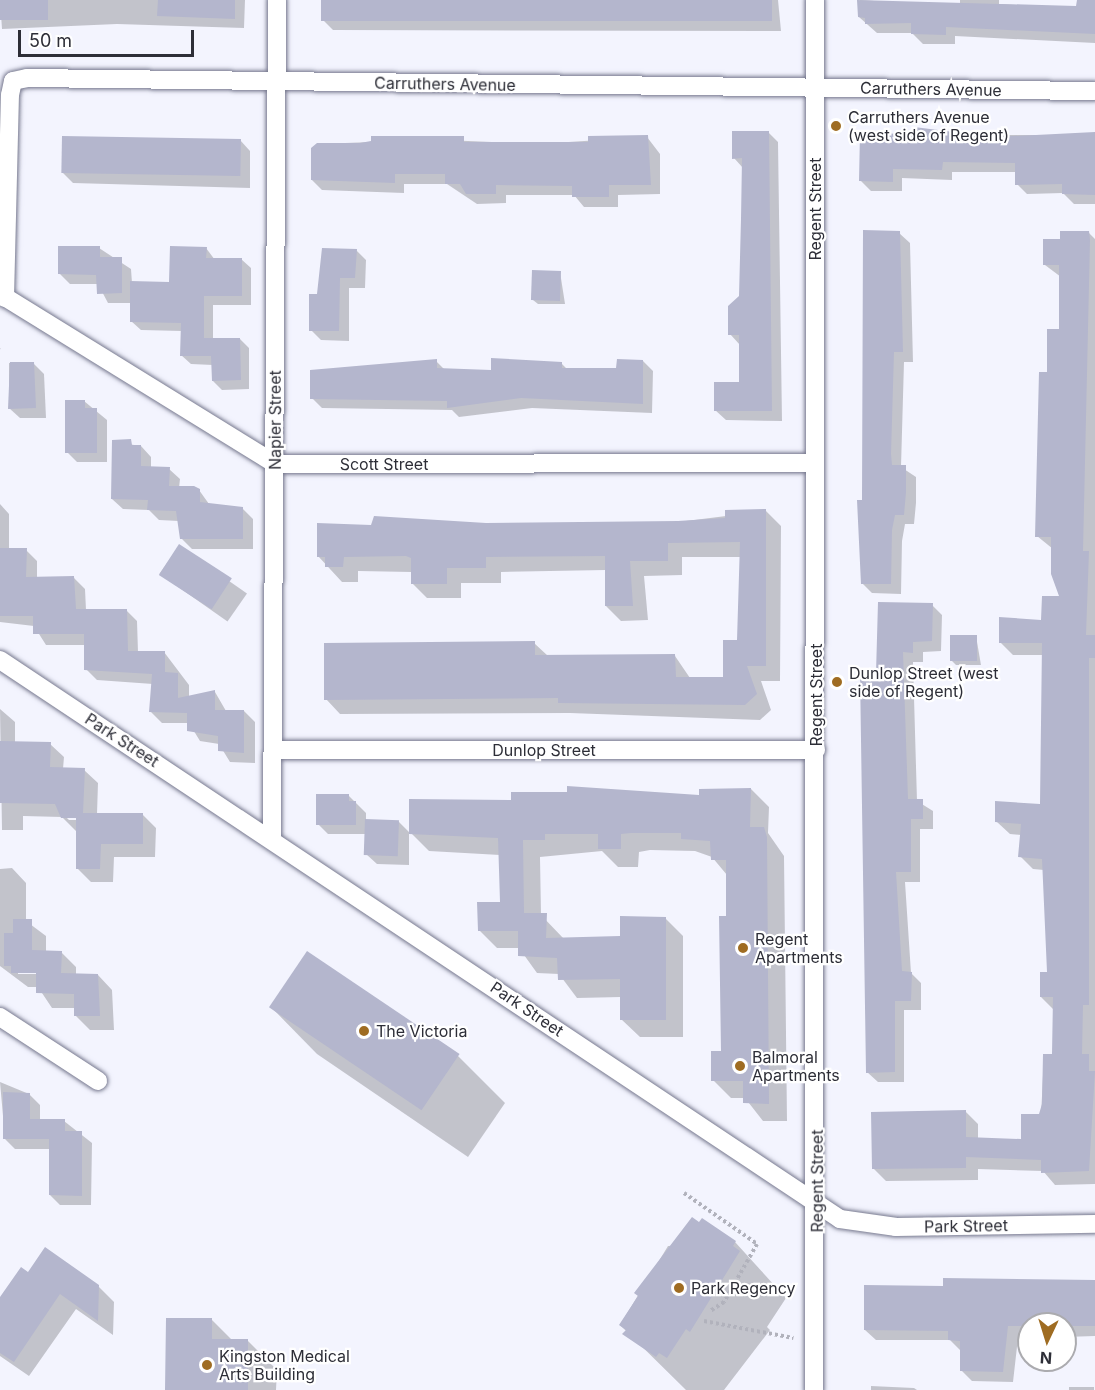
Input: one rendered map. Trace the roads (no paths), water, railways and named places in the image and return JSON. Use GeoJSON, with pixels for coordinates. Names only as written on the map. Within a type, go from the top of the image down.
{"type":"FeatureCollection","features":[{"type":"Feature","properties":{"kind":"street","name":"Napier Street"},"geometry":{"type":"LineString","coordinates":[[272,839],[276,0]]}},
{"type":"Feature","properties":{"kind":"street","name":"Regent Street"},"geometry":{"type":"LineString","coordinates":[[814,1390],[817,1205],[815,0]]}},
{"type":"Feature","properties":{"kind":"street","name":"Carruthers Avenue"},"geometry":{"type":"LineString","coordinates":[[3,296],[13,81],[1095,91]]}},
{"type":"Feature","properties":{"kind":"street"},"geometry":{"type":"LineString","coordinates":[[3,296],[275,464]]}},
{"type":"Feature","properties":{"kind":"street","name":"Scott Street"},"geometry":{"type":"LineString","coordinates":[[275,464],[815,463]]}},
{"type":"Feature","properties":{"kind":"street","name":"Park Street"},"geometry":{"type":"LineString","coordinates":[[0,660],[840,1219],[896,1227],[1095,1224]]}},
{"type":"Feature","properties":{"kind":"street","name":"Dunlop Street"},"geometry":{"type":"LineString","coordinates":[[273,750],[816,750]]}},
{"type":"Feature","properties":{"kind":"street"},"geometry":{"type":"LineString","coordinates":[[0,1017],[98,1081]]}},
{"type":"Feature","properties":{"kind":"place","name":"Carruthers Avenue (west side of Regent)"},"geometry":{"type":"Point","coordinates":[836,126]}},
{"type":"Feature","properties":{"kind":"place","name":"Dunlop Street (west side of Regent)"},"geometry":{"type":"Point","coordinates":[837,682]}},
{"type":"Feature","properties":{"kind":"place","name":"Regent Apartments"},"geometry":{"type":"Point","coordinates":[743,948]}},
{"type":"Feature","properties":{"kind":"place","name":"The Victoria"},"geometry":{"type":"Point","coordinates":[364,1031]}},
{"type":"Feature","properties":{"kind":"place","name":"Balmoral Apartments"},"geometry":{"type":"Point","coordinates":[740,1066]}},
{"type":"Feature","properties":{"kind":"place","name":"Park Regency"},"geometry":{"type":"Point","coordinates":[679,1288]}},
{"type":"Feature","properties":{"kind":"place","name":"Kingston Medical Arts Building"},"geometry":{"type":"Point","coordinates":[207,1365]}}]}
